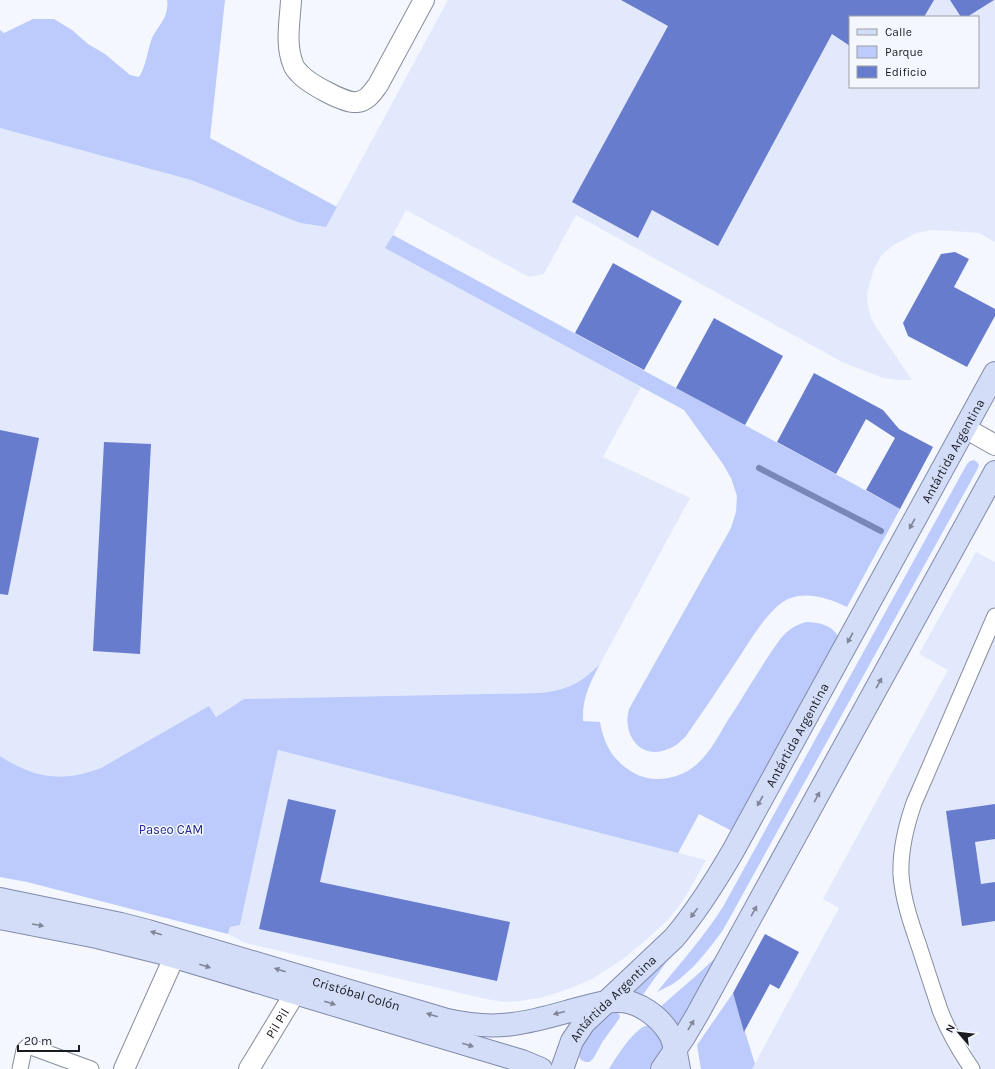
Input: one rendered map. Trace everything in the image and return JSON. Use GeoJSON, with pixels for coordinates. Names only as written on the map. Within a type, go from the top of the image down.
{"type":"FeatureCollection","features":[{"type":"Feature","properties":{"kind":"main road","name":"Antártida Argentina"},"geometry":{"type":"LineString","coordinates":[[562,1069],[572,1041],[578,1031],[605,1002],[674,938],[687,923],[710,890],[733,851],[995,372]]}},
{"type":"Feature","properties":{"kind":"main road"},"geometry":{"type":"LineString","coordinates":[[662,1069],[677,1059],[697,1015],[995,472]]}},
{"type":"Feature","properties":{"kind":"main road","name":"Cristóbal Colón"},"geometry":{"type":"LineString","coordinates":[[0,899],[121,924],[179,949],[300,985],[539,1069]]}},
{"type":"Feature","properties":{"kind":"main road","name":"Cristóbal Colón"},"geometry":{"type":"LineString","coordinates":[[0,918],[117,941],[179,949]]}},
{"type":"Feature","properties":{"kind":"main road","name":"Cristóbal Colón"},"geometry":{"type":"LineString","coordinates":[[300,985],[447,1020],[485,1026],[521,1022],[605,1002],[621,1001],[638,1005],[662,1024],[668,1031],[677,1059]]}},
{"type":"Feature","properties":{"kind":"street"},"geometry":{"type":"LineString","coordinates":[[291,0],[288,47],[294,66],[307,81],[339,98],[355,103],[363,100],[371,94],[378,85],[424,0]]}},
{"type":"Feature","properties":{"kind":"street"},"geometry":{"type":"LineString","coordinates":[[965,428],[995,444]]}},
{"type":"Feature","properties":{"kind":"street"},"geometry":{"type":"LineString","coordinates":[[972,1069],[959,1050],[945,1024],[913,929],[906,905],[901,874],[904,836],[908,818],[995,616]]}},
{"type":"Feature","properties":{"kind":"street"},"geometry":{"type":"LineString","coordinates":[[124,1069],[179,949]]}},
{"type":"Feature","properties":{"kind":"street","name":"Pil Pil"},"geometry":{"type":"LineString","coordinates":[[250,1069],[300,985]]}},
{"type":"Feature","properties":{"kind":"street"},"geometry":{"type":"LineString","coordinates":[[20,1069],[24,1050],[28,1046],[91,1069]]}},
{"type":"Feature","properties":{"kind":"shaded area"},"geometry":{"type":"Polygon","coordinates":[[[448,0],[995,0],[995,242],[979,233],[931,230],[916,233],[892,246],[881,256],[874,269],[867,294],[871,318],[912,380],[883,378],[844,363],[576,215],[544,274],[529,277],[406,210],[386,248],[641,387],[603,457],[690,498],[600,664],[578,683],[565,689],[539,693],[244,699],[216,717],[209,707],[101,768],[87,774],[73,777],[45,776],[18,767],[0,756],[0,128],[191,180],[300,223],[325,227],[448,0]]]}},
{"type":"Feature","properties":{"kind":"shaded area"},"geometry":{"type":"Polygon","coordinates":[[[976,552],[995,562],[995,1069],[752,1069],[839,908],[823,899],[948,670],[919,654],[976,552]]]}},
{"type":"Feature","properties":{"kind":"shaded area"},"geometry":{"type":"Polygon","coordinates":[[[278,750],[706,860],[679,906],[668,920],[639,946],[623,959],[592,979],[557,993],[539,998],[503,1002],[486,999],[245,943],[228,934],[230,927],[240,925],[278,750]]]}},
{"type":"Feature","properties":{"kind":"green space"},"geometry":{"type":"Polygon","coordinates":[[[167,0],[225,0],[210,138],[337,207],[326,227],[300,223],[191,180],[0,128],[0,30],[4,33],[33,19],[54,19],[72,30],[88,44],[105,54],[130,75],[139,77],[144,67],[152,38],[166,14],[167,0]]]}},
{"type":"Feature","properties":{"kind":"green space"},"geometry":{"type":"Polygon","coordinates":[[[393,235],[900,509],[847,607],[825,598],[810,596],[795,597],[780,604],[765,619],[686,736],[680,742],[673,747],[658,752],[649,751],[635,743],[628,727],[629,709],[731,528],[736,512],[737,496],[731,478],[723,464],[684,410],[385,248],[393,235]]]}},
{"type":"Feature","properties":{"kind":"green space"},"geometry":{"type":"Polygon","coordinates":[[[974,460],[979,465],[977,470],[723,930],[686,974],[671,985],[657,992],[701,939],[724,905],[967,464],[974,460]]]}},
{"type":"Feature","properties":{"kind":"green space","name":"Paseo CAM"},"geometry":{"type":"Polygon","coordinates":[[[806,622],[824,625],[832,629],[838,636],[734,832],[699,814],[678,853],[278,750],[240,925],[230,927],[228,934],[27,882],[0,877],[0,756],[25,769],[37,773],[61,777],[74,776],[101,768],[209,706],[216,717],[244,699],[539,693],[558,690],[572,685],[586,677],[600,664],[585,698],[583,721],[600,722],[604,738],[615,758],[634,773],[649,778],[658,779],[674,777],[690,770],[706,755],[781,638],[792,628],[806,622]]]}},
{"type":"Feature","properties":{"kind":"green space"},"geometry":{"type":"Polygon","coordinates":[[[683,939],[642,996],[631,992],[683,939]]]}},
{"type":"Feature","properties":{"kind":"green space"},"geometry":{"type":"Polygon","coordinates":[[[728,946],[679,1034],[659,1008],[728,946]]]}},
{"type":"Feature","properties":{"kind":"green space"},"geometry":{"type":"Polygon","coordinates":[[[733,993],[755,1064],[752,1069],[701,1069],[697,1045],[733,993]]]}},
{"type":"Feature","properties":{"kind":"green space"},"geometry":{"type":"Polygon","coordinates":[[[615,1012],[619,1014],[619,1019],[603,1041],[593,1059],[589,1062],[583,1061],[579,1055],[581,1045],[586,1036],[606,1015],[615,1012]]]}},
{"type":"Feature","properties":{"kind":"green space"},"geometry":{"type":"Polygon","coordinates":[[[645,1026],[649,1026],[658,1031],[663,1045],[653,1069],[609,1069],[630,1039],[645,1026]]]}},
{"type":"Feature","properties":{"kind":"building"},"geometry":{"type":"Polygon","coordinates":[[[621,0],[934,0],[925,16],[849,16],[849,45],[832,34],[718,246],[652,210],[638,238],[572,202],[668,26],[621,0]]]}},
{"type":"Feature","properties":{"kind":"building"},"geometry":{"type":"Polygon","coordinates":[[[950,0],[994,0],[969,16],[960,16],[950,0]]]}},
{"type":"Feature","properties":{"kind":"building"},"geometry":{"type":"Polygon","coordinates":[[[955,252],[969,259],[954,287],[995,309],[995,316],[967,367],[908,336],[903,323],[941,254],[955,252]]]}},
{"type":"Feature","properties":{"kind":"building"},"geometry":{"type":"Polygon","coordinates":[[[613,263],[682,301],[644,370],[575,333],[613,263]]]}},
{"type":"Feature","properties":{"kind":"building"},"geometry":{"type":"Polygon","coordinates":[[[714,318],[783,356],[745,425],[676,388],[714,318]]]}},
{"type":"Feature","properties":{"kind":"building"},"geometry":{"type":"Polygon","coordinates":[[[814,373],[883,410],[899,429],[933,447],[900,509],[866,490],[895,438],[866,419],[836,474],[777,442],[814,373]]]}},
{"type":"Feature","properties":{"kind":"building"},"geometry":{"type":"Polygon","coordinates":[[[0,430],[39,438],[8,595],[0,594],[0,430]]]}},
{"type":"Feature","properties":{"kind":"building"},"geometry":{"type":"Polygon","coordinates":[[[104,442],[151,444],[140,654],[93,651],[104,442]]]}},
{"type":"Feature","properties":{"kind":"building"},"geometry":{"type":"Polygon","coordinates":[[[288,799],[336,810],[320,882],[510,922],[497,981],[259,929],[288,799]]]}},
{"type":"Feature","properties":{"kind":"building"},"geometry":{"type":"Polygon","coordinates":[[[995,804],[995,839],[975,842],[981,884],[995,882],[995,921],[962,926],[946,811],[995,804]]]}},
{"type":"Feature","properties":{"kind":"building"},"geometry":{"type":"Polygon","coordinates":[[[765,934],[799,952],[779,989],[770,984],[744,1032],[733,993],[765,934]]]}},
{"type":"Feature","properties":{"kind":"waterway"},"geometry":{"type":"LineString","coordinates":[[759,468],[881,531]]}}]}
